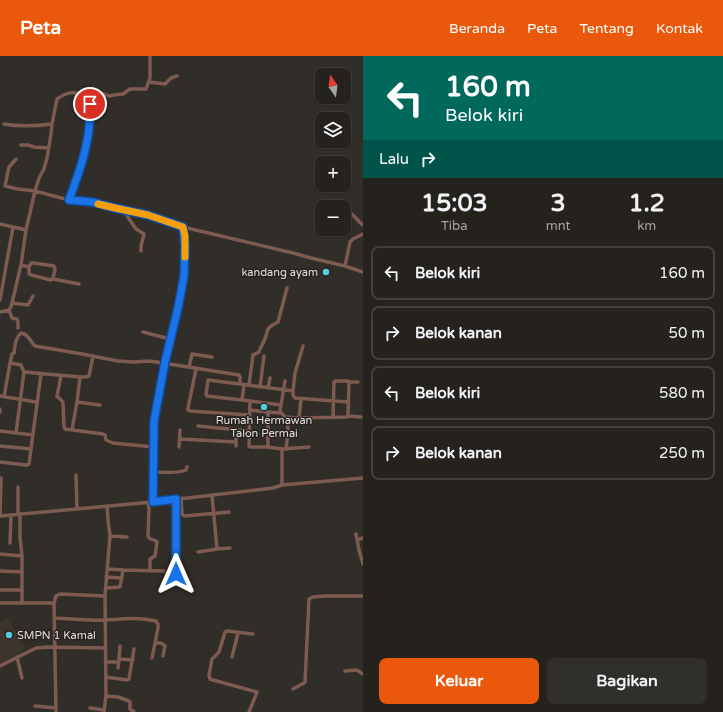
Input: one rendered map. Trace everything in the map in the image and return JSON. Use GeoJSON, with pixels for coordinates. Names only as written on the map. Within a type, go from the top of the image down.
{"type":"FeatureCollection","features":[{"type":"Feature","properties":{"kind":"street"},"geometry":{"type":"LineString","coordinates":[[18,328],[17,319],[12,318],[9,310],[21,265],[26,230],[35,191],[39,178],[44,169],[49,148],[57,99],[63,94],[71,92],[91,94],[98,92],[109,96],[123,94],[130,89],[144,90],[150,78],[150,56]]}},
{"type":"Feature","properties":{"kind":"street"},"geometry":{"type":"LineString","coordinates":[[149,82],[165,84],[171,78],[177,76]]}},
{"type":"Feature","properties":{"kind":"street"},"geometry":{"type":"LineString","coordinates":[[69,200],[78,178],[89,130],[91,94]]}},
{"type":"Feature","properties":{"kind":"street"},"geometry":{"type":"LineString","coordinates":[[4,124],[23,126],[52,124]]}},
{"type":"Feature","properties":{"kind":"street"},"geometry":{"type":"LineString","coordinates":[[21,145],[49,148]]}},
{"type":"Feature","properties":{"kind":"street"},"geometry":{"type":"LineString","coordinates":[[16,159],[9,167],[5,186],[35,191],[69,200],[92,202],[148,215],[183,227],[297,254],[363,272]]}},
{"type":"Feature","properties":{"kind":"street"},"geometry":{"type":"LineString","coordinates":[[123,210],[136,229],[144,234],[141,251]]}},
{"type":"Feature","properties":{"kind":"street"},"geometry":{"type":"LineString","coordinates":[[351,213],[363,225]]}},
{"type":"Feature","properties":{"kind":"street"},"geometry":{"type":"LineString","coordinates":[[0,224],[26,230]]}},
{"type":"Feature","properties":{"kind":"street"},"geometry":{"type":"LineString","coordinates":[[0,301],[2,279],[13,227]]}},
{"type":"Feature","properties":{"kind":"street"},"geometry":{"type":"LineString","coordinates":[[150,571],[150,559],[156,556],[157,542],[148,536],[153,472],[154,421],[184,276],[185,247],[183,227]]}},
{"type":"Feature","properties":{"kind":"street"},"geometry":{"type":"LineString","coordinates":[[345,266],[350,242],[363,234]]}},
{"type":"Feature","properties":{"kind":"street"},"geometry":{"type":"LineString","coordinates":[[52,279],[56,269],[54,266],[31,263],[29,274],[31,275],[51,280],[79,284]]}},
{"type":"Feature","properties":{"kind":"street"},"geometry":{"type":"LineString","coordinates":[[21,265],[30,267]]}},
{"type":"Feature","properties":{"kind":"street"},"geometry":{"type":"LineString","coordinates":[[249,385],[253,355],[259,352],[265,340],[268,329],[278,322],[287,288]]}},
{"type":"Feature","properties":{"kind":"street"},"geometry":{"type":"LineString","coordinates":[[12,303],[28,305],[33,296]]}},
{"type":"Feature","properties":{"kind":"street"},"geometry":{"type":"LineString","coordinates":[[0,312],[9,310]]}},
{"type":"Feature","properties":{"kind":"street"},"geometry":{"type":"LineString","coordinates":[[142,332],[170,339]]}},
{"type":"Feature","properties":{"kind":"street"},"geometry":{"type":"LineString","coordinates":[[36,402],[2,396],[12,354],[14,353],[15,343],[21,333],[27,335],[35,346],[118,361],[134,362],[150,360],[196,369],[239,375],[242,384],[242,400]]}},
{"type":"Feature","properties":{"kind":"street"},"geometry":{"type":"LineString","coordinates":[[303,346],[295,373],[293,391],[294,397],[333,402],[348,402]]}},
{"type":"Feature","properties":{"kind":"street"},"geometry":{"type":"LineString","coordinates":[[189,367],[192,354],[212,357]]}},
{"type":"Feature","properties":{"kind":"street"},"geometry":{"type":"LineString","coordinates":[[24,372],[86,377],[88,376],[93,356]]}},
{"type":"Feature","properties":{"kind":"street"},"geometry":{"type":"LineString","coordinates":[[260,387],[264,356]]}},
{"type":"Feature","properties":{"kind":"street"},"geometry":{"type":"LineString","coordinates":[[10,363],[21,365],[24,372],[16,433]]}},
{"type":"Feature","properties":{"kind":"street"},"geometry":{"type":"LineString","coordinates":[[196,369],[188,410],[249,415]]}},
{"type":"Feature","properties":{"kind":"street"},"geometry":{"type":"LineString","coordinates":[[0,462],[28,465],[41,374]]}},
{"type":"Feature","properties":{"kind":"street"},"geometry":{"type":"LineString","coordinates":[[60,376],[57,396],[63,402],[64,426],[66,430],[103,434],[105,435],[106,440],[113,443],[154,447]]}},
{"type":"Feature","properties":{"kind":"street"},"geometry":{"type":"LineString","coordinates":[[72,430],[80,377]]}},
{"type":"Feature","properties":{"kind":"street"},"geometry":{"type":"LineString","coordinates":[[268,388],[270,378]]}},
{"type":"Feature","properties":{"kind":"street"},"geometry":{"type":"LineString","coordinates":[[281,404],[207,396],[208,380],[293,391]]}},
{"type":"Feature","properties":{"kind":"street"},"geometry":{"type":"LineString","coordinates":[[281,413],[285,381]]}},
{"type":"Feature","properties":{"kind":"street"},"geometry":{"type":"LineString","coordinates":[[333,417],[334,381],[358,382]]}},
{"type":"Feature","properties":{"kind":"street"},"geometry":{"type":"LineString","coordinates":[[347,416],[349,382]]}},
{"type":"Feature","properties":{"kind":"street"},"geometry":{"type":"LineString","coordinates":[[299,418],[301,399]]}},
{"type":"Feature","properties":{"kind":"street"},"geometry":{"type":"LineString","coordinates":[[250,401],[249,447],[284,449],[310,447]]}},
{"type":"Feature","properties":{"kind":"street"},"geometry":{"type":"LineString","coordinates":[[77,402],[100,405]]}},
{"type":"Feature","properties":{"kind":"street"},"geometry":{"type":"LineString","coordinates":[[250,410],[281,413],[285,417],[287,425],[282,485]]}},
{"type":"Feature","properties":{"kind":"street"},"geometry":{"type":"LineString","coordinates":[[268,412],[268,447]]}},
{"type":"Feature","properties":{"kind":"street"},"geometry":{"type":"LineString","coordinates":[[285,417],[361,417]]}},
{"type":"Feature","properties":{"kind":"street"},"geometry":{"type":"LineString","coordinates":[[198,426],[249,431]]}},
{"type":"Feature","properties":{"kind":"street"},"geometry":{"type":"LineString","coordinates":[[180,439],[236,444],[236,429]]}},
{"type":"Feature","properties":{"kind":"street"},"geometry":{"type":"LineString","coordinates":[[179,447],[180,430]]}},
{"type":"Feature","properties":{"kind":"street"},"geometry":{"type":"LineString","coordinates":[[0,431],[32,435]]}},
{"type":"Feature","properties":{"kind":"street"},"geometry":{"type":"LineString","coordinates":[[0,446],[31,449]]}},
{"type":"Feature","properties":{"kind":"street"},"geometry":{"type":"LineString","coordinates":[[153,472],[184,471],[187,467]]}},
{"type":"Feature","properties":{"kind":"street"},"geometry":{"type":"LineString","coordinates":[[76,475],[77,509]]}},
{"type":"Feature","properties":{"kind":"street"},"geometry":{"type":"LineString","coordinates":[[6,478],[0,478],[0,516],[151,502],[262,490],[282,485],[363,478]]}},
{"type":"Feature","properties":{"kind":"street"},"geometry":{"type":"LineString","coordinates":[[18,487],[22,556],[22,603]]}},
{"type":"Feature","properties":{"kind":"street"},"geometry":{"type":"LineString","coordinates":[[212,495],[217,549]]}},
{"type":"Feature","properties":{"kind":"street"},"geometry":{"type":"LineString","coordinates":[[178,499],[182,514],[184,516],[228,512]]}},
{"type":"Feature","properties":{"kind":"street"},"geometry":{"type":"LineString","coordinates":[[176,574],[178,499]]}},
{"type":"Feature","properties":{"kind":"street"},"geometry":{"type":"LineString","coordinates":[[90,708],[104,711],[106,696],[105,596],[110,536],[107,506]]}},
{"type":"Feature","properties":{"kind":"street"},"geometry":{"type":"LineString","coordinates":[[10,543],[11,515]]}},
{"type":"Feature","properties":{"kind":"street"},"geometry":{"type":"LineString","coordinates":[[356,534],[363,564]]}},
{"type":"Feature","properties":{"kind":"street"},"geometry":{"type":"LineString","coordinates":[[110,536],[127,537]]}},
{"type":"Feature","properties":{"kind":"street"},"geometry":{"type":"LineString","coordinates":[[357,540],[363,538]]}},
{"type":"Feature","properties":{"kind":"street"},"geometry":{"type":"LineString","coordinates":[[198,552],[230,548]]}},
{"type":"Feature","properties":{"kind":"street"},"geometry":{"type":"LineString","coordinates":[[0,554],[22,556]]}},
{"type":"Feature","properties":{"kind":"street"},"geometry":{"type":"LineString","coordinates":[[108,569],[164,571]]}},
{"type":"Feature","properties":{"kind":"street"},"geometry":{"type":"LineString","coordinates":[[106,588],[120,587],[123,570]]}},
{"type":"Feature","properties":{"kind":"street"},"geometry":{"type":"LineString","coordinates":[[0,571],[22,572]]}},
{"type":"Feature","properties":{"kind":"street"},"geometry":{"type":"LineString","coordinates":[[106,577],[121,578]]}},
{"type":"Feature","properties":{"kind":"street"},"geometry":{"type":"LineString","coordinates":[[0,590],[22,590]]}},
{"type":"Feature","properties":{"kind":"street"},"geometry":{"type":"LineString","coordinates":[[35,706],[56,710],[54,603],[56,596],[60,594],[105,596]]}},
{"type":"Feature","properties":{"kind":"street"},"geometry":{"type":"LineString","coordinates":[[294,689],[305,682],[309,599],[324,596],[363,596]]}},
{"type":"Feature","properties":{"kind":"street"},"geometry":{"type":"LineString","coordinates":[[0,603],[54,603]]}},
{"type":"Feature","properties":{"kind":"street"},"geometry":{"type":"LineString","coordinates":[[55,618],[105,620],[128,618],[156,621],[158,628],[152,658]]}},
{"type":"Feature","properties":{"kind":"street"},"geometry":{"type":"LineString","coordinates":[[249,712],[257,692],[213,680],[209,677],[209,672],[212,659],[220,649],[225,632],[253,634]]}},
{"type":"Feature","properties":{"kind":"street"},"geometry":{"type":"LineString","coordinates":[[232,657],[238,632]]}},
{"type":"Feature","properties":{"kind":"street"},"geometry":{"type":"LineString","coordinates":[[155,643],[161,643],[164,646],[163,656]]}},
{"type":"Feature","properties":{"kind":"street"},"geometry":{"type":"LineString","coordinates":[[118,668],[120,646]]}},
{"type":"Feature","properties":{"kind":"street"},"geometry":{"type":"LineString","coordinates":[[0,666],[36,648],[105,648]]}},
{"type":"Feature","properties":{"kind":"street"},"geometry":{"type":"LineString","coordinates":[[106,677],[128,680],[134,649]]}},
{"type":"Feature","properties":{"kind":"street"},"geometry":{"type":"LineString","coordinates":[[17,657],[22,678]]}},
{"type":"Feature","properties":{"kind":"street"},"geometry":{"type":"LineString","coordinates":[[106,662],[133,660]]}},
{"type":"Feature","properties":{"kind":"street"},"geometry":{"type":"LineString","coordinates":[[345,670],[357,670],[363,674]]}},
{"type":"Feature","properties":{"kind":"street"},"geometry":{"type":"LineString","coordinates":[[106,696],[118,697],[129,701],[131,710],[134,712]]}},
{"type":"Feature","properties":{"kind":"shaded area","name":"SMPN 1 Kamal"},"geometry":{"type":"Polygon","coordinates":[[[7,618],[26,648],[0,664],[0,622],[7,618]]]}},
{"type":"Feature","properties":{"kind":"slow traffic"},"geometry":{"type":"LineString","coordinates":[[98,204],[148,215],[183,227],[185,236],[185,257]]}},
{"type":"Feature","properties":{"kind":"place","name":"kandang ayam"},"geometry":{"type":"Point","coordinates":[326,272]}},
{"type":"Feature","properties":{"kind":"place","name":"Rumah Hermawan Talon Permai"},"geometry":{"type":"Point","coordinates":[264,407]}},
{"type":"Feature","properties":{"kind":"place","name":"SMPN 1 Kamal"},"geometry":{"type":"Point","coordinates":[9,635]}},
{"type":"Feature","properties":{"kind":"route"},"geometry":{"type":"LineString","coordinates":[[90,104],[89,130],[78,178],[69,200],[92,202],[148,215],[183,227],[185,236],[184,276],[154,421],[153,502],[176,499],[176,574]]}}]}
